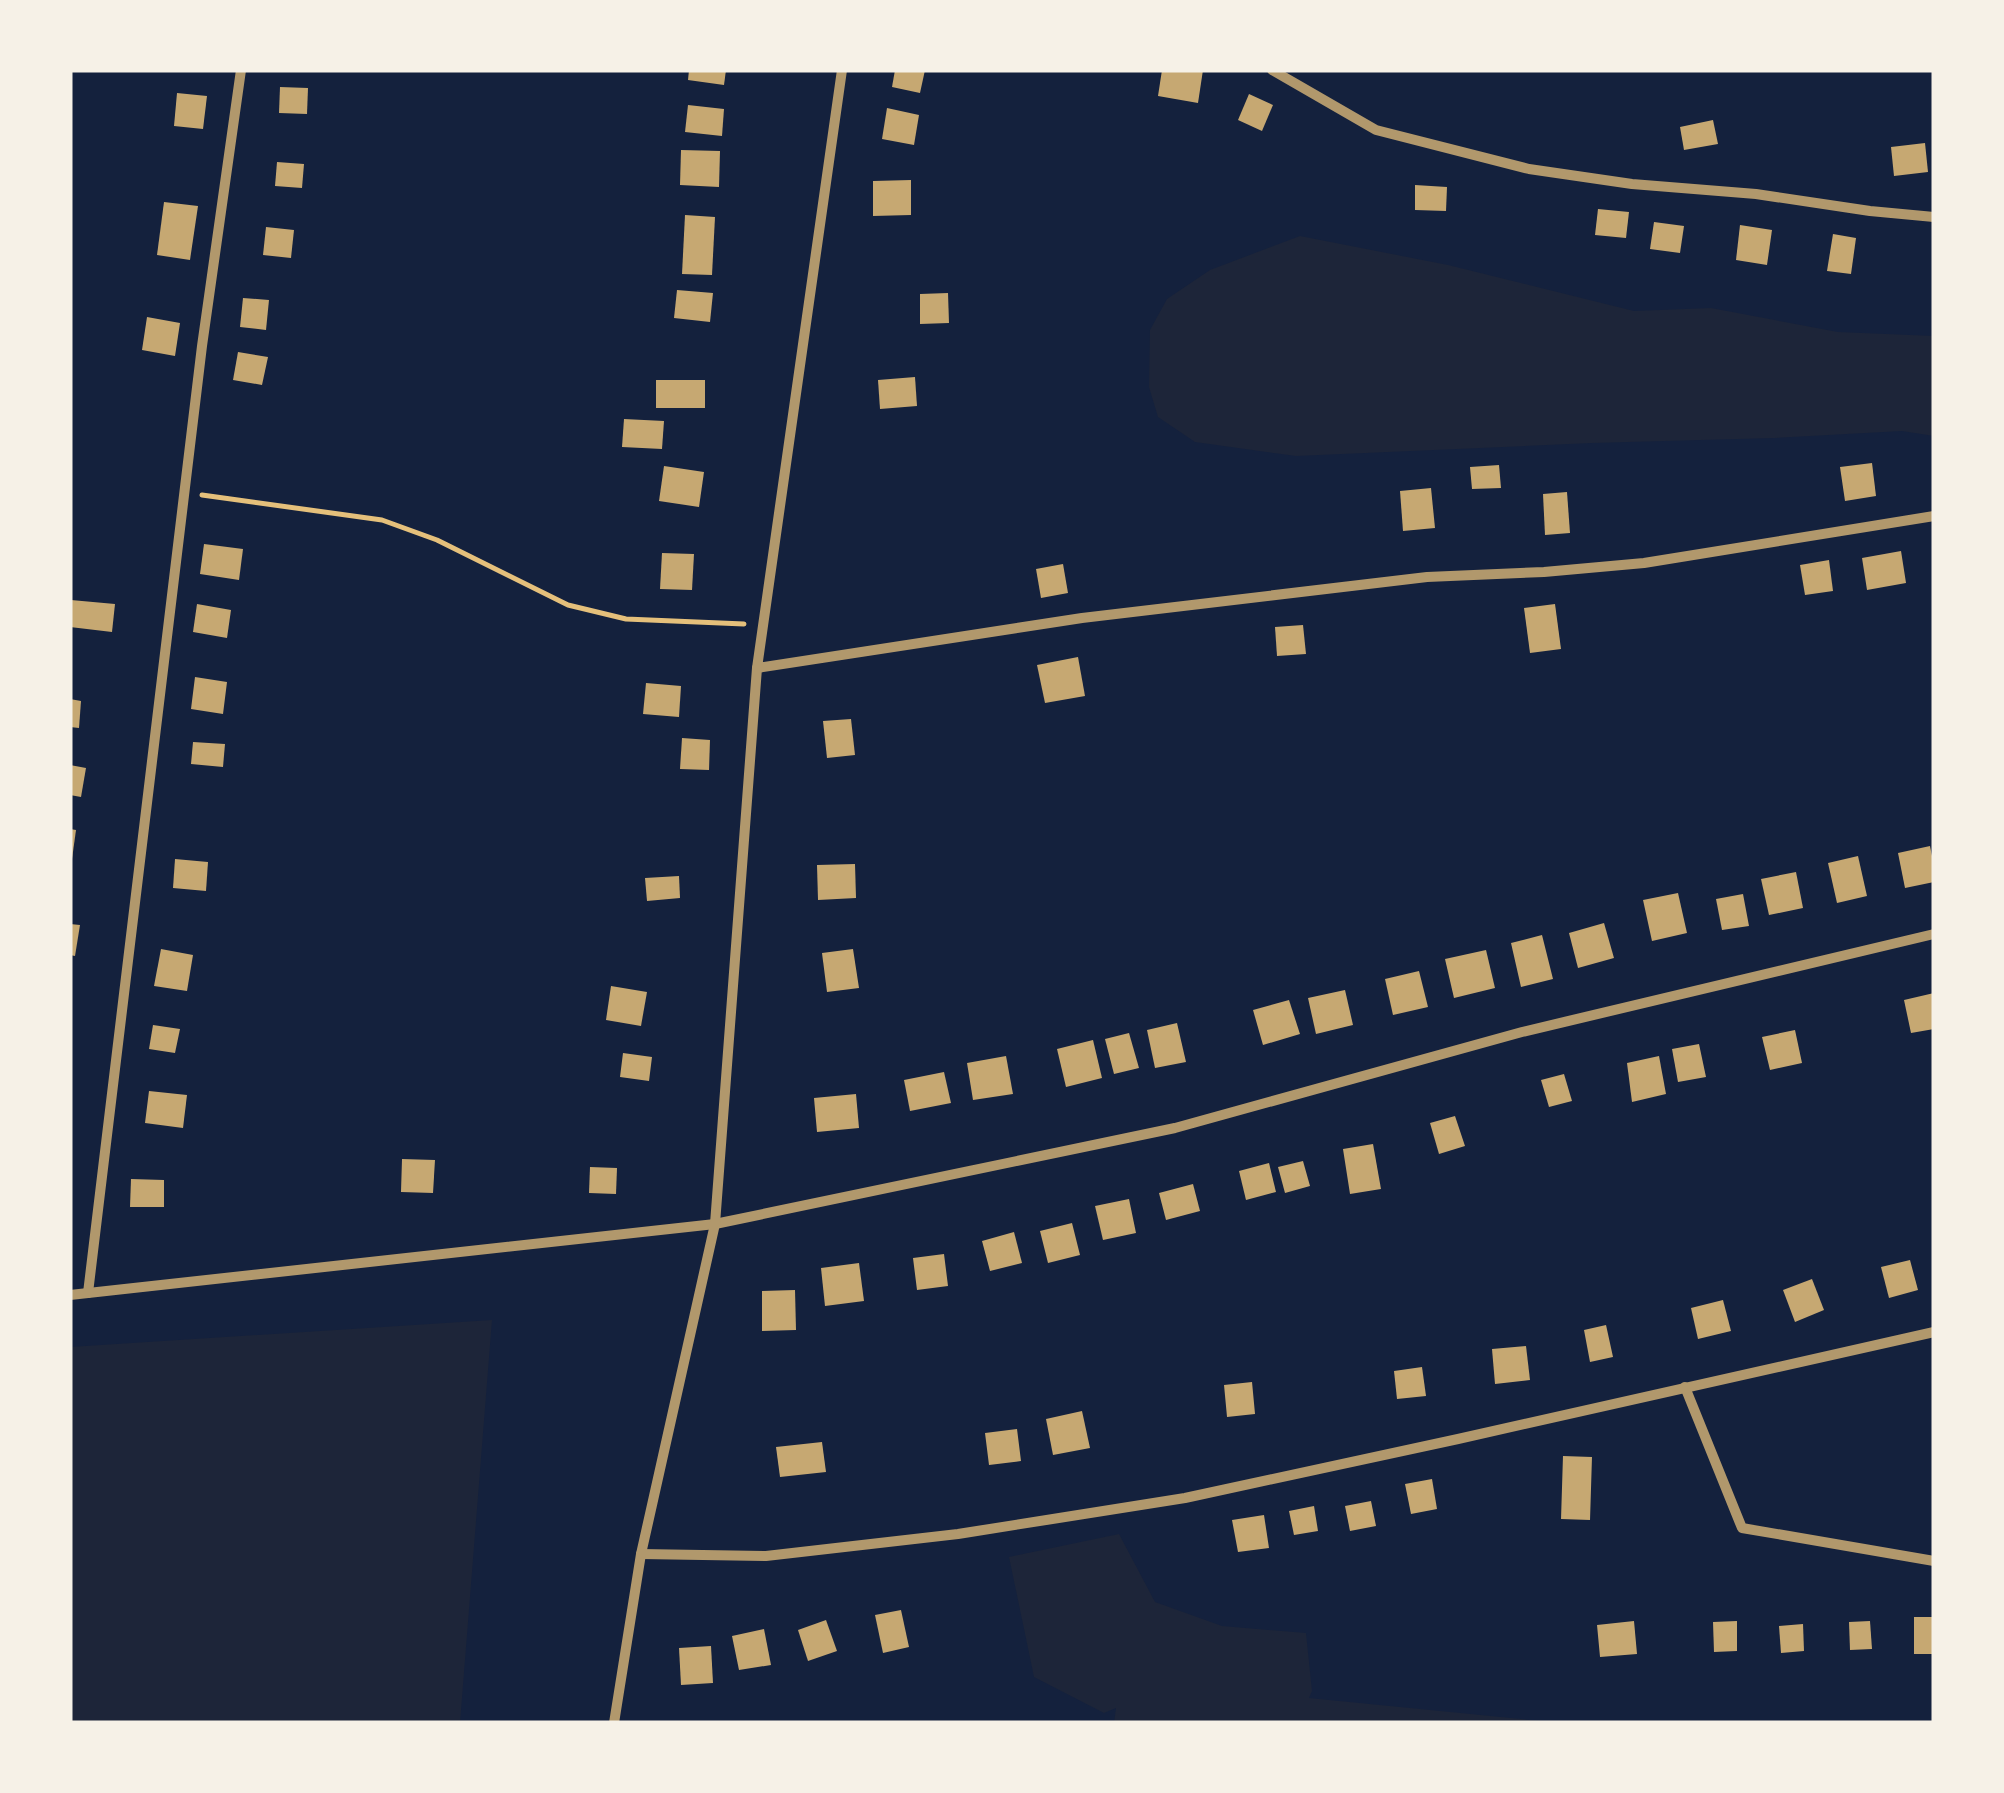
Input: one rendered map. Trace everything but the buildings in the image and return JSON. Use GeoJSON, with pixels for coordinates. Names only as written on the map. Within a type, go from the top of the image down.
{"type":"FeatureCollection","features":[{"type":"Feature","properties":{"kind":"street"},"geometry":{"type":"LineString","coordinates":[[88,1294],[202,346],[240,70]]}},
{"type":"Feature","properties":{"kind":"street"},"geometry":{"type":"LineString","coordinates":[[614,1723],[641,1554],[715,1224],[757,668],[842,70]]}},
{"type":"Feature","properties":{"kind":"street"},"geometry":{"type":"LineString","coordinates":[[1272,70],[1376,130],[1529,170],[1934,216]]}},
{"type":"Feature","properties":{"kind":"street"},"geometry":{"type":"LineString","coordinates":[[757,668],[1101,616],[1427,577],[1644,563],[1934,516]]}},
{"type":"Feature","properties":{"kind":"street"},"geometry":{"type":"LineString","coordinates":[[70,1295],[715,1224],[1175,1128],[1522,1032],[1934,934]]}},
{"type":"Feature","properties":{"kind":"street"},"geometry":{"type":"LineString","coordinates":[[641,1554],[766,1556],[958,1534],[1185,1498],[1934,1332]]}},
{"type":"Feature","properties":{"kind":"street"},"geometry":{"type":"LineString","coordinates":[[1685,1386],[1742,1528],[1934,1561]]}},
{"type":"Feature","properties":{"kind":"path"},"geometry":{"type":"LineString","coordinates":[[184,493],[382,520],[438,540],[568,605],[626,619],[764,625]]}},
{"type":"Feature","properties":{"kind":"shaded area"},"geometry":{"type":"Polygon","coordinates":[[[1300,236],[1448,265],[1634,311],[1711,308],[1838,332],[1934,336],[1934,436],[1902,431],[1296,456],[1195,442],[1158,417],[1149,387],[1150,330],[1167,299],[1210,270],[1300,236]]]}},
{"type":"Feature","properties":{"kind":"shaded area"},"geometry":{"type":"Polygon","coordinates":[[[492,1320],[460,1723],[70,1723],[70,1347],[492,1320]]]}},
{"type":"Feature","properties":{"kind":"shaded area"},"geometry":{"type":"Polygon","coordinates":[[[1119,1534],[1155,1602],[1222,1626],[1306,1633],[1312,1691],[1309,1698],[1560,1723],[1114,1723],[1116,1708],[1104,1713],[1034,1677],[1009,1557],[1119,1534]]]}}]}
